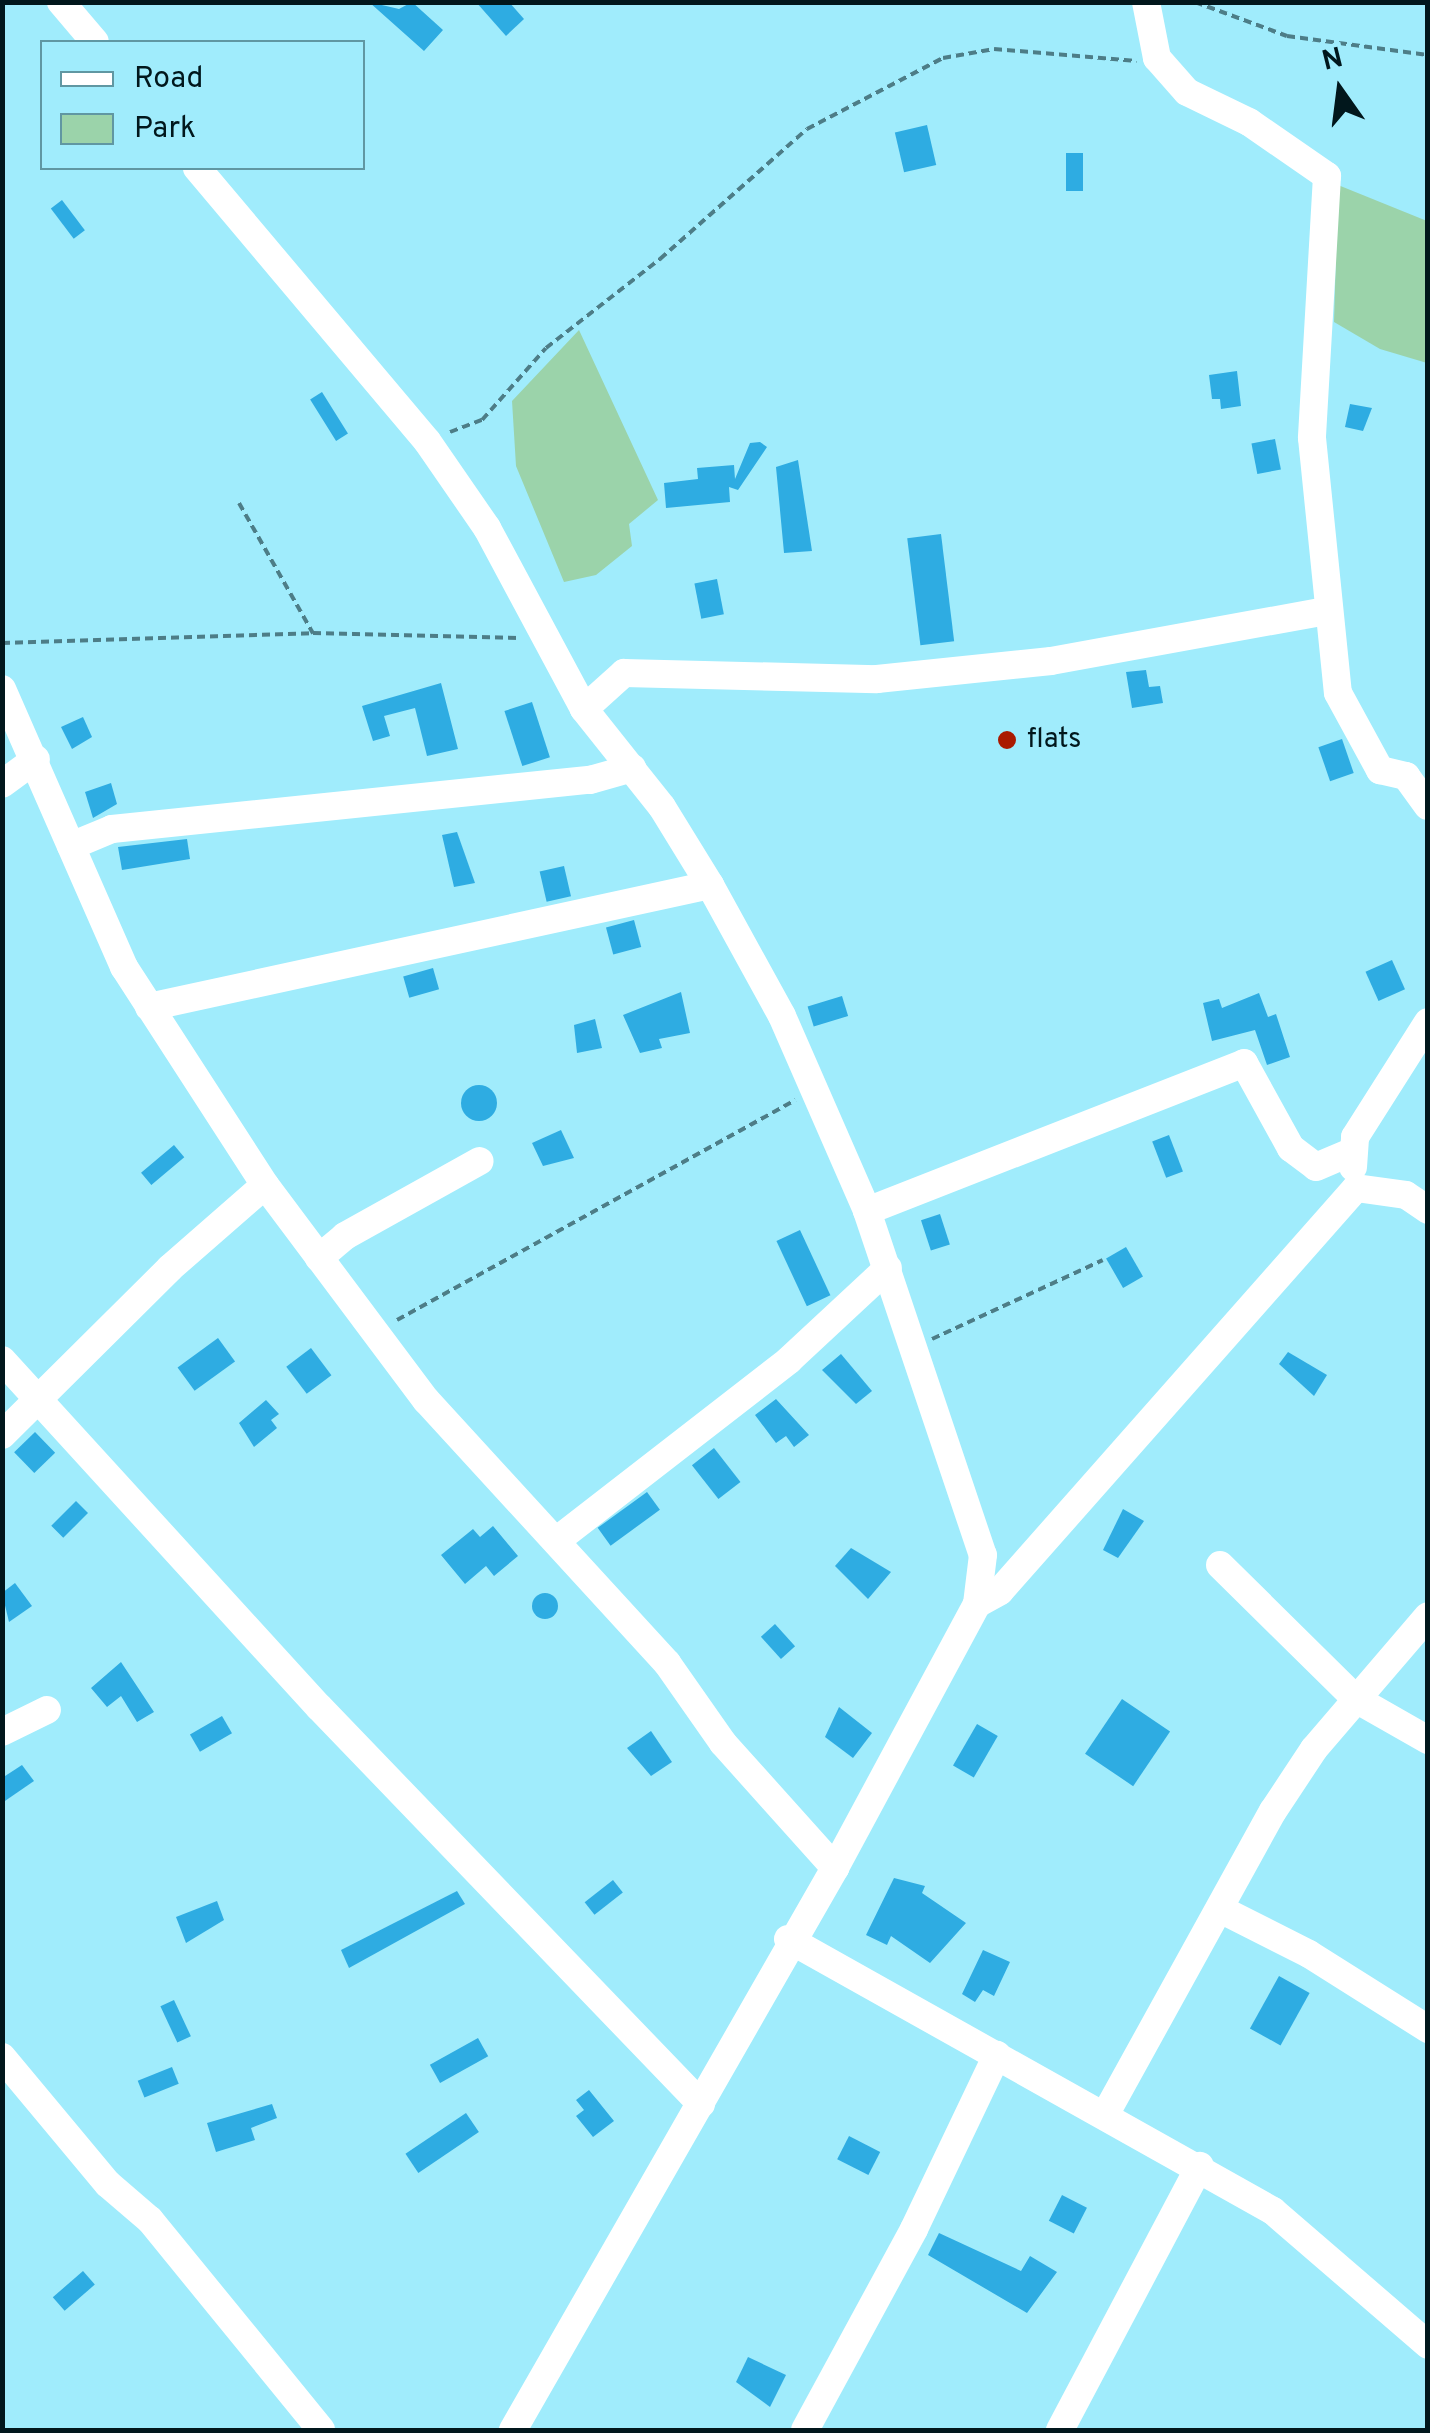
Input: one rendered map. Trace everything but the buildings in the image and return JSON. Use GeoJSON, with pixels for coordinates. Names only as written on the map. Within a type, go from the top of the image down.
{"type":"FeatureCollection","features":[{"type":"Feature","properties":{"kind":"street"},"geometry":{"type":"LineString","coordinates":[[61,2],[94,40]]}},
{"type":"Feature","properties":{"kind":"street"},"geometry":{"type":"LineString","coordinates":[[1146,2],[1158,58],[1187,92],[1248,122],[1328,176],[1312,438],[1331,600],[1325,611],[1338,693],[1380,770],[1406,776],[1428,806]]}},
{"type":"Feature","properties":{"kind":"street"},"geometry":{"type":"LineString","coordinates":[[199,170],[427,442],[487,528],[538,634],[584,709],[632,768],[710,886],[817,1090],[867,1212],[983,1555],[977,1604],[835,1868],[788,1939],[701,2104],[513,2430]]}},
{"type":"Feature","properties":{"kind":"street"},"geometry":{"type":"LineString","coordinates":[[584,709],[624,673],[877,679],[1051,661],[1325,611]]}},
{"type":"Feature","properties":{"kind":"street"},"geometry":{"type":"LineString","coordinates":[[2,689],[36,759],[70,846],[149,1007],[265,1185],[426,1400],[668,1663],[723,1744],[835,1868]]}},
{"type":"Feature","properties":{"kind":"street"},"geometry":{"type":"LineString","coordinates":[[2,784],[36,759]]}},
{"type":"Feature","properties":{"kind":"street"},"geometry":{"type":"LineString","coordinates":[[70,846],[112,829],[572,782],[632,768]]}},
{"type":"Feature","properties":{"kind":"street"},"geometry":{"type":"LineString","coordinates":[[149,1007],[710,886]]}},
{"type":"Feature","properties":{"kind":"street"},"geometry":{"type":"LineString","coordinates":[[867,1212],[1244,1063],[1291,1148],[1316,1167],[1351,1152],[1428,1022]]}},
{"type":"Feature","properties":{"kind":"street"},"geometry":{"type":"LineString","coordinates":[[977,1604],[1000,1591],[1356,1188],[1351,1152]]}},
{"type":"Feature","properties":{"kind":"street"},"geometry":{"type":"LineString","coordinates":[[319,1258],[346,1236],[480,1161]]}},
{"type":"Feature","properties":{"kind":"street"},"geometry":{"type":"LineString","coordinates":[[2,1434],[265,1185]]}},
{"type":"Feature","properties":{"kind":"street"},"geometry":{"type":"LineString","coordinates":[[1356,1188],[1406,1195],[1428,1210]]}},
{"type":"Feature","properties":{"kind":"street"},"geometry":{"type":"LineString","coordinates":[[556,1541],[789,1360],[888,1268]]}},
{"type":"Feature","properties":{"kind":"street"},"geometry":{"type":"LineString","coordinates":[[2,1360],[318,1707],[701,2104]]}},
{"type":"Feature","properties":{"kind":"street"},"geometry":{"type":"LineString","coordinates":[[1220,1564],[1356,1699],[1428,1740]]}},
{"type":"Feature","properties":{"kind":"street"},"geometry":{"type":"LineString","coordinates":[[1105,2115],[1222,1910],[1273,1811],[1356,1699],[1428,1616]]}},
{"type":"Feature","properties":{"kind":"street"},"geometry":{"type":"LineString","coordinates":[[2,1732],[47,1710]]}},
{"type":"Feature","properties":{"kind":"street"},"geometry":{"type":"LineString","coordinates":[[1222,1910],[1309,1954],[1428,2030]]}},
{"type":"Feature","properties":{"kind":"street"},"geometry":{"type":"LineString","coordinates":[[788,1939],[1200,2166],[1272,2211],[1428,2345]]}},
{"type":"Feature","properties":{"kind":"street"},"geometry":{"type":"LineString","coordinates":[[805,2430],[914,2230],[998,2055]]}},
{"type":"Feature","properties":{"kind":"street"},"geometry":{"type":"LineString","coordinates":[[2,2056],[108,2184],[162,2234],[321,2430]]}},
{"type":"Feature","properties":{"kind":"street"},"geometry":{"type":"LineString","coordinates":[[1060,2430],[1200,2166]]}},
{"type":"Feature","properties":{"kind":"path"},"geometry":{"type":"LineString","coordinates":[[1195,2],[1287,36],[1428,55]]}},
{"type":"Feature","properties":{"kind":"path"},"geometry":{"type":"LineString","coordinates":[[427,442],[482,420],[546,348],[660,259],[807,128],[943,58],[994,49],[1084,52],[1131,62],[1158,58]]}},
{"type":"Feature","properties":{"kind":"path"},"geometry":{"type":"LineString","coordinates":[[239,503],[313,633]]}},
{"type":"Feature","properties":{"kind":"path"},"geometry":{"type":"LineString","coordinates":[[2,643],[313,633],[538,634]]}},
{"type":"Feature","properties":{"kind":"path"},"geometry":{"type":"LineString","coordinates":[[376,1334],[817,1090]]}},
{"type":"Feature","properties":{"kind":"path"},"geometry":{"type":"LineString","coordinates":[[915,1347],[1103,1260]]}},
{"type":"Feature","properties":{"kind":"green space"},"geometry":{"type":"Polygon","coordinates":[[[1338,185],[1427,221],[1427,363],[1380,349],[1334,322],[1338,185]]]}},
{"type":"Feature","properties":{"kind":"green space"},"geometry":{"type":"Polygon","coordinates":[[[579,330],[658,500],[629,524],[632,546],[596,575],[564,582],[516,466],[512,401],[579,330]]]}},
{"type":"Feature","properties":{"kind":"place","name":"flats"},"geometry":{"type":"Point","coordinates":[1007,740]}}]}
